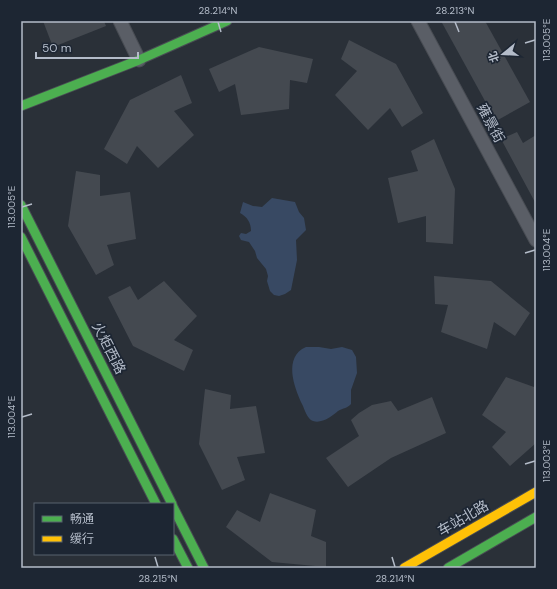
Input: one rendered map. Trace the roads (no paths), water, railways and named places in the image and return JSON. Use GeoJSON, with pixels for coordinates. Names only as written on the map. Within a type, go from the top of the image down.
{"type":"FeatureCollection","features":[{"type":"Feature","properties":{"kind":"street"},"geometry":{"type":"LineString","coordinates":[[120,21],[139,60]]}},
{"type":"Feature","properties":{"kind":"street"},"geometry":{"type":"LineString","coordinates":[[21,106],[139,60],[227,21]]}},
{"type":"Feature","properties":{"kind":"street","name":"雍景街"},"geometry":{"type":"LineString","coordinates":[[418,21],[536,240]]}},
{"type":"Feature","properties":{"kind":"street","name":"火炬西路"},"geometry":{"type":"LineString","coordinates":[[21,205],[171,503]]}},
{"type":"Feature","properties":{"kind":"street","name":"火炬西路"},"geometry":{"type":"LineString","coordinates":[[21,237],[155,503]]}},
{"type":"Feature","properties":{"kind":"street","name":"车站北路"},"geometry":{"type":"LineString","coordinates":[[404,568],[536,492]]}},
{"type":"Feature","properties":{"kind":"street","name":"火炬西路"},"geometry":{"type":"LineString","coordinates":[[174,509],[204,568]]}},
{"type":"Feature","properties":{"kind":"street"},"geometry":{"type":"LineString","coordinates":[[448,568],[536,517]]}},
{"type":"Feature","properties":{"kind":"street"},"geometry":{"type":"LineString","coordinates":[[174,541],[188,568]]}},
{"type":"Feature","properties":{"kind":"water"},"geometry":{"type":"Polygon","coordinates":[[[272,198],[295,202],[299,212],[304,218],[306,230],[296,240],[297,260],[291,290],[279,296],[274,295],[270,291],[266,269],[257,258],[255,251],[249,242],[241,240],[239,236],[241,233],[246,234],[251,231],[248,220],[240,213],[243,202],[253,206],[262,207],[272,198]]]}},
{"type":"Feature","properties":{"kind":"water"},"geometry":{"type":"Polygon","coordinates":[[[306,347],[331,349],[342,347],[352,350],[356,357],[357,373],[351,390],[351,404],[327,419],[316,422],[311,420],[308,416],[296,389],[292,373],[295,358],[299,352],[306,347]]]}}]}
